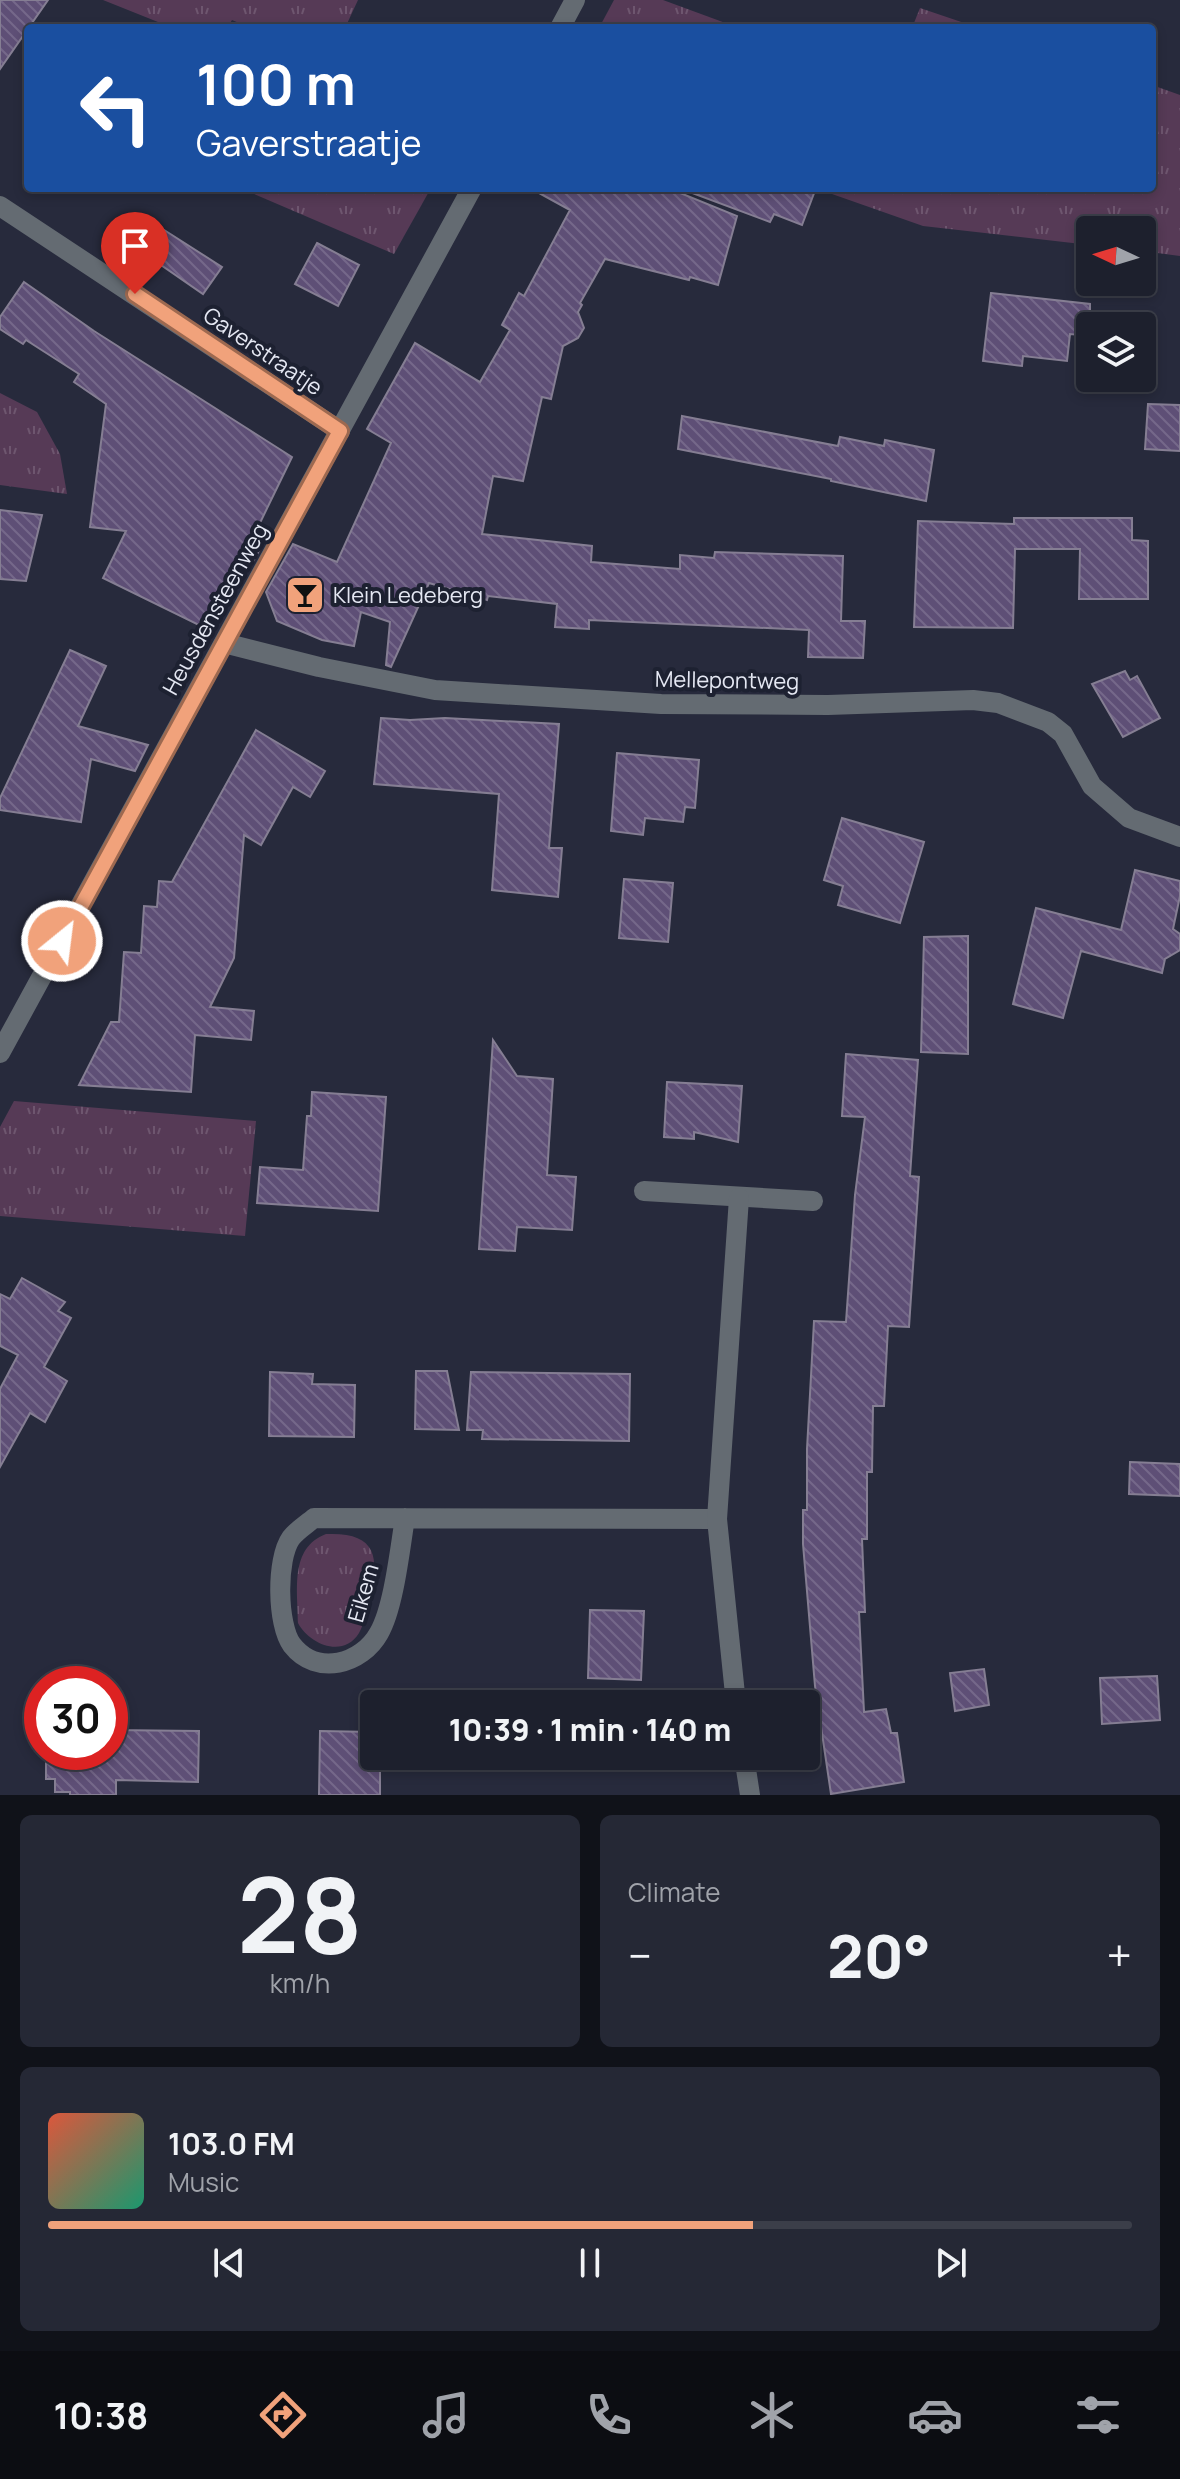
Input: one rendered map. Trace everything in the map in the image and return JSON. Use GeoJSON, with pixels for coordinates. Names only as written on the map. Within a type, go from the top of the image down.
{"type":"FeatureCollection","features":[{"type":"Feature","properties":{"kind":"street"},"geometry":{"type":"LineString","coordinates":[[562,24],[575,0]]}},
{"type":"Feature","properties":{"kind":"street","name":"Heusdensteenweg"},"geometry":{"type":"LineString","coordinates":[[0,1053],[470,192]]}},
{"type":"Feature","properties":{"kind":"street","name":"Gaverstraatje"},"geometry":{"type":"LineString","coordinates":[[0,206],[340,431]]}},
{"type":"Feature","properties":{"kind":"street","name":"Mellepontweg"},"geometry":{"type":"LineString","coordinates":[[224,643],[319,667],[435,690],[661,704],[828,705],[973,700],[998,703],[1048,722],[1063,734],[1092,786],[1129,818],[1180,837]]}},
{"type":"Feature","properties":{"kind":"street"},"geometry":{"type":"LineString","coordinates":[[644,1191],[813,1201]]}},
{"type":"Feature","properties":{"kind":"street"},"geometry":{"type":"LineString","coordinates":[[735,1690],[717,1519],[739,1198]]}},
{"type":"Feature","properties":{"kind":"street","name":"Eikem"},"geometry":{"type":"LineString","coordinates":[[405,1518],[395,1579],[381,1631],[369,1648],[348,1662],[331,1665],[305,1657],[292,1645],[280,1616],[282,1566],[289,1539],[314,1518],[405,1518],[717,1519]]}},
{"type":"Feature","properties":{"kind":"street"},"geometry":{"type":"LineString","coordinates":[[746,1770],[750,1795]]}},
{"type":"Feature","properties":{"kind":"green space"},"geometry":{"type":"Polygon","coordinates":[[[103,0],[358,0],[347,24],[242,24],[232,20],[230,24],[163,24],[103,0]]]}},
{"type":"Feature","properties":{"kind":"green space"},"geometry":{"type":"Polygon","coordinates":[[[614,0],[663,0],[728,24],[601,24],[614,0]]]}},
{"type":"Feature","properties":{"kind":"green space"},"geometry":{"type":"Polygon","coordinates":[[[920,8],[967,24],[914,24],[920,8]]]}},
{"type":"Feature","properties":{"kind":"green space"},"geometry":{"type":"Polygon","coordinates":[[[1156,86],[1180,95],[1180,256],[1156,253],[1156,216],[1076,216],[1076,243],[923,226],[826,192],[1156,192],[1156,86]]]}},
{"type":"Feature","properties":{"kind":"green space"},"geometry":{"type":"Polygon","coordinates":[[[249,192],[429,192],[394,254],[249,192]]]}},
{"type":"Feature","properties":{"kind":"green space"},"geometry":{"type":"Polygon","coordinates":[[[0,393],[37,412],[60,454],[67,494],[0,485],[0,393]]]}},
{"type":"Feature","properties":{"kind":"green space"},"geometry":{"type":"Polygon","coordinates":[[[14,1101],[256,1121],[245,1236],[0,1216],[0,1127],[14,1101]]]}},
{"type":"Feature","properties":{"kind":"green space"},"geometry":{"type":"Polygon","coordinates":[[[326,1534],[355,1537],[364,1542],[374,1558],[373,1582],[361,1629],[352,1641],[336,1647],[310,1637],[298,1623],[297,1584],[301,1560],[306,1549],[326,1534]]]}},
{"type":"Feature","properties":{"kind":"building"},"geometry":{"type":"Polygon","coordinates":[[[0,0],[48,0],[31,24],[24,24],[24,34],[0,69],[0,0]]]}},
{"type":"Feature","properties":{"kind":"building"},"geometry":{"type":"Polygon","coordinates":[[[537,192],[678,192],[737,216],[718,285],[605,259],[580,303],[578,312],[584,328],[578,338],[563,346],[551,399],[542,397],[523,481],[493,476],[482,534],[592,546],[591,562],[680,569],[680,555],[714,558],[715,552],[843,556],[841,621],[865,621],[863,658],[808,657],[809,630],[589,620],[589,629],[555,627],[557,604],[488,596],[487,600],[429,583],[391,667],[386,665],[390,622],[361,612],[354,646],[322,640],[277,621],[266,592],[293,544],[337,562],[391,443],[367,429],[415,343],[480,382],[510,330],[502,325],[519,293],[524,296],[570,210],[537,192]]]}},
{"type":"Feature","properties":{"kind":"building"},"geometry":{"type":"Polygon","coordinates":[[[690,192],[814,192],[802,225],[774,214],[770,222],[690,192]]]}},
{"type":"Feature","properties":{"kind":"building"},"geometry":{"type":"Polygon","coordinates":[[[161,228],[222,267],[203,294],[145,254],[161,228]]]}},
{"type":"Feature","properties":{"kind":"building"},"geometry":{"type":"Polygon","coordinates":[[[317,243],[359,265],[338,306],[295,284],[317,243]]]}},
{"type":"Feature","properties":{"kind":"building"},"geometry":{"type":"Polygon","coordinates":[[[24,282],[94,331],[292,457],[257,529],[268,534],[254,560],[250,548],[209,630],[103,578],[126,531],[90,527],[106,404],[74,382],[79,374],[26,340],[23,344],[0,329],[0,317],[24,282]]]}},
{"type":"Feature","properties":{"kind":"building"},"geometry":{"type":"Polygon","coordinates":[[[991,293],[1090,304],[1090,312],[1076,312],[1076,335],[1070,334],[1067,361],[1023,356],[1022,366],[983,361],[991,293]]]}},
{"type":"Feature","properties":{"kind":"building"},"geometry":{"type":"Polygon","coordinates":[[[1148,404],[1180,405],[1180,451],[1145,449],[1148,404]]]}},
{"type":"Feature","properties":{"kind":"building"},"geometry":{"type":"Polygon","coordinates":[[[682,416],[838,446],[840,437],[884,446],[885,440],[934,450],[926,501],[678,449],[682,416]]]}},
{"type":"Feature","properties":{"kind":"building"},"geometry":{"type":"Polygon","coordinates":[[[0,510],[42,515],[26,581],[0,579],[0,510]]]}},
{"type":"Feature","properties":{"kind":"building"},"geometry":{"type":"Polygon","coordinates":[[[1014,518],[1132,518],[1132,540],[1148,541],[1148,599],[1079,599],[1080,549],[1015,549],[1013,628],[914,627],[918,521],[1014,524],[1014,518]]]}},
{"type":"Feature","properties":{"kind":"building"},"geometry":{"type":"Polygon","coordinates":[[[70,650],[106,666],[78,726],[148,745],[135,771],[91,759],[81,822],[0,810],[0,798],[70,650]]]}},
{"type":"Feature","properties":{"kind":"building"},"geometry":{"type":"Polygon","coordinates":[[[1125,671],[1130,680],[1137,676],[1160,718],[1123,737],[1092,684],[1125,671]]]}},
{"type":"Feature","properties":{"kind":"building"},"geometry":{"type":"Polygon","coordinates":[[[381,718],[559,724],[549,848],[562,848],[558,897],[492,890],[499,794],[374,784],[381,718]]]}},
{"type":"Feature","properties":{"kind":"building"},"geometry":{"type":"Polygon","coordinates":[[[256,730],[325,771],[310,797],[293,787],[261,845],[244,835],[234,958],[210,1007],[254,1011],[251,1040],[195,1035],[191,1092],[79,1085],[111,1022],[119,1022],[124,952],[141,953],[144,906],[157,907],[159,881],[172,882],[256,730]]]}},
{"type":"Feature","properties":{"kind":"building"},"geometry":{"type":"Polygon","coordinates":[[[617,753],[699,760],[695,808],[685,807],[683,822],[645,818],[643,835],[611,831],[617,753]]]}},
{"type":"Feature","properties":{"kind":"building"},"geometry":{"type":"Polygon","coordinates":[[[842,818],[924,842],[900,923],[838,905],[843,886],[824,880],[842,818]]]}},
{"type":"Feature","properties":{"kind":"building"},"geometry":{"type":"Polygon","coordinates":[[[1135,870],[1180,881],[1173,929],[1180,934],[1180,950],[1165,959],[1162,973],[1081,951],[1063,1018],[1013,1004],[1036,908],[1121,930],[1135,870]]]}},
{"type":"Feature","properties":{"kind":"building"},"geometry":{"type":"Polygon","coordinates":[[[624,879],[673,883],[668,942],[619,938],[624,879]]]}},
{"type":"Feature","properties":{"kind":"building"},"geometry":{"type":"Polygon","coordinates":[[[968,936],[968,1054],[921,1052],[924,937],[968,936]]]}},
{"type":"Feature","properties":{"kind":"building"},"geometry":{"type":"Polygon","coordinates":[[[493,1040],[517,1076],[553,1079],[547,1175],[576,1177],[572,1230],[517,1227],[515,1251],[479,1249],[493,1040]]]}},
{"type":"Feature","properties":{"kind":"building"},"geometry":{"type":"Polygon","coordinates":[[[846,1054],[918,1060],[910,1176],[919,1177],[909,1327],[888,1326],[884,1406],[873,1406],[872,1472],[867,1472],[867,1539],[862,1539],[865,1612],[859,1612],[864,1712],[886,1709],[891,1733],[897,1733],[904,1782],[831,1794],[820,1720],[820,1690],[816,1690],[815,1686],[803,1510],[807,1510],[814,1321],[846,1322],[855,1195],[865,1117],[842,1116],[846,1054]]]}},
{"type":"Feature","properties":{"kind":"building"},"geometry":{"type":"Polygon","coordinates":[[[667,1082],[742,1086],[738,1142],[694,1132],[694,1139],[664,1137],[667,1082]]]}},
{"type":"Feature","properties":{"kind":"building"},"geometry":{"type":"Polygon","coordinates":[[[312,1092],[386,1097],[378,1211],[257,1203],[260,1167],[303,1170],[312,1092]]]}},
{"type":"Feature","properties":{"kind":"building"},"geometry":{"type":"Polygon","coordinates":[[[22,1278],[65,1302],[58,1311],[71,1318],[44,1367],[67,1381],[45,1422],[30,1413],[0,1467],[0,1389],[18,1355],[0,1346],[0,1294],[10,1299],[22,1278]]]}},
{"type":"Feature","properties":{"kind":"building"},"geometry":{"type":"Polygon","coordinates":[[[416,1371],[447,1371],[459,1430],[415,1429],[416,1371]]]}},
{"type":"Feature","properties":{"kind":"building"},"geometry":{"type":"Polygon","coordinates":[[[270,1372],[313,1374],[312,1384],[355,1385],[354,1437],[269,1436],[270,1372]]]}},
{"type":"Feature","properties":{"kind":"building"},"geometry":{"type":"Polygon","coordinates":[[[471,1372],[630,1374],[629,1441],[482,1439],[483,1430],[467,1430],[471,1372]]]}},
{"type":"Feature","properties":{"kind":"building"},"geometry":{"type":"Polygon","coordinates":[[[1130,1462],[1180,1464],[1180,1496],[1129,1494],[1130,1462]]]}},
{"type":"Feature","properties":{"kind":"building"},"geometry":{"type":"Polygon","coordinates":[[[590,1610],[644,1611],[641,1680],[588,1678],[590,1610]]]}},
{"type":"Feature","properties":{"kind":"building"},"geometry":{"type":"Polygon","coordinates":[[[984,1669],[989,1705],[955,1711],[950,1673],[984,1669]]]}},
{"type":"Feature","properties":{"kind":"building"},"geometry":{"type":"Polygon","coordinates":[[[1157,1676],[1160,1720],[1102,1724],[1100,1678],[1157,1676]]]}},
{"type":"Feature","properties":{"kind":"building"},"geometry":{"type":"Polygon","coordinates":[[[128,1730],[199,1731],[198,1782],[116,1780],[116,1795],[70,1795],[70,1792],[55,1792],[55,1779],[46,1779],[46,1770],[128,1770],[128,1730]]]}},
{"type":"Feature","properties":{"kind":"building"},"geometry":{"type":"Polygon","coordinates":[[[320,1731],[360,1732],[360,1770],[380,1770],[380,1795],[319,1795],[320,1731]]]}},
{"type":"Feature","properties":{"kind":"place","name":"Klein Ledeberg"},"geometry":{"type":"Point","coordinates":[305,595]}},
{"type":"Feature","properties":{"kind":"route"},"geometry":{"type":"LineString","coordinates":[[62,941],[340,431],[135,294]]}}]}
